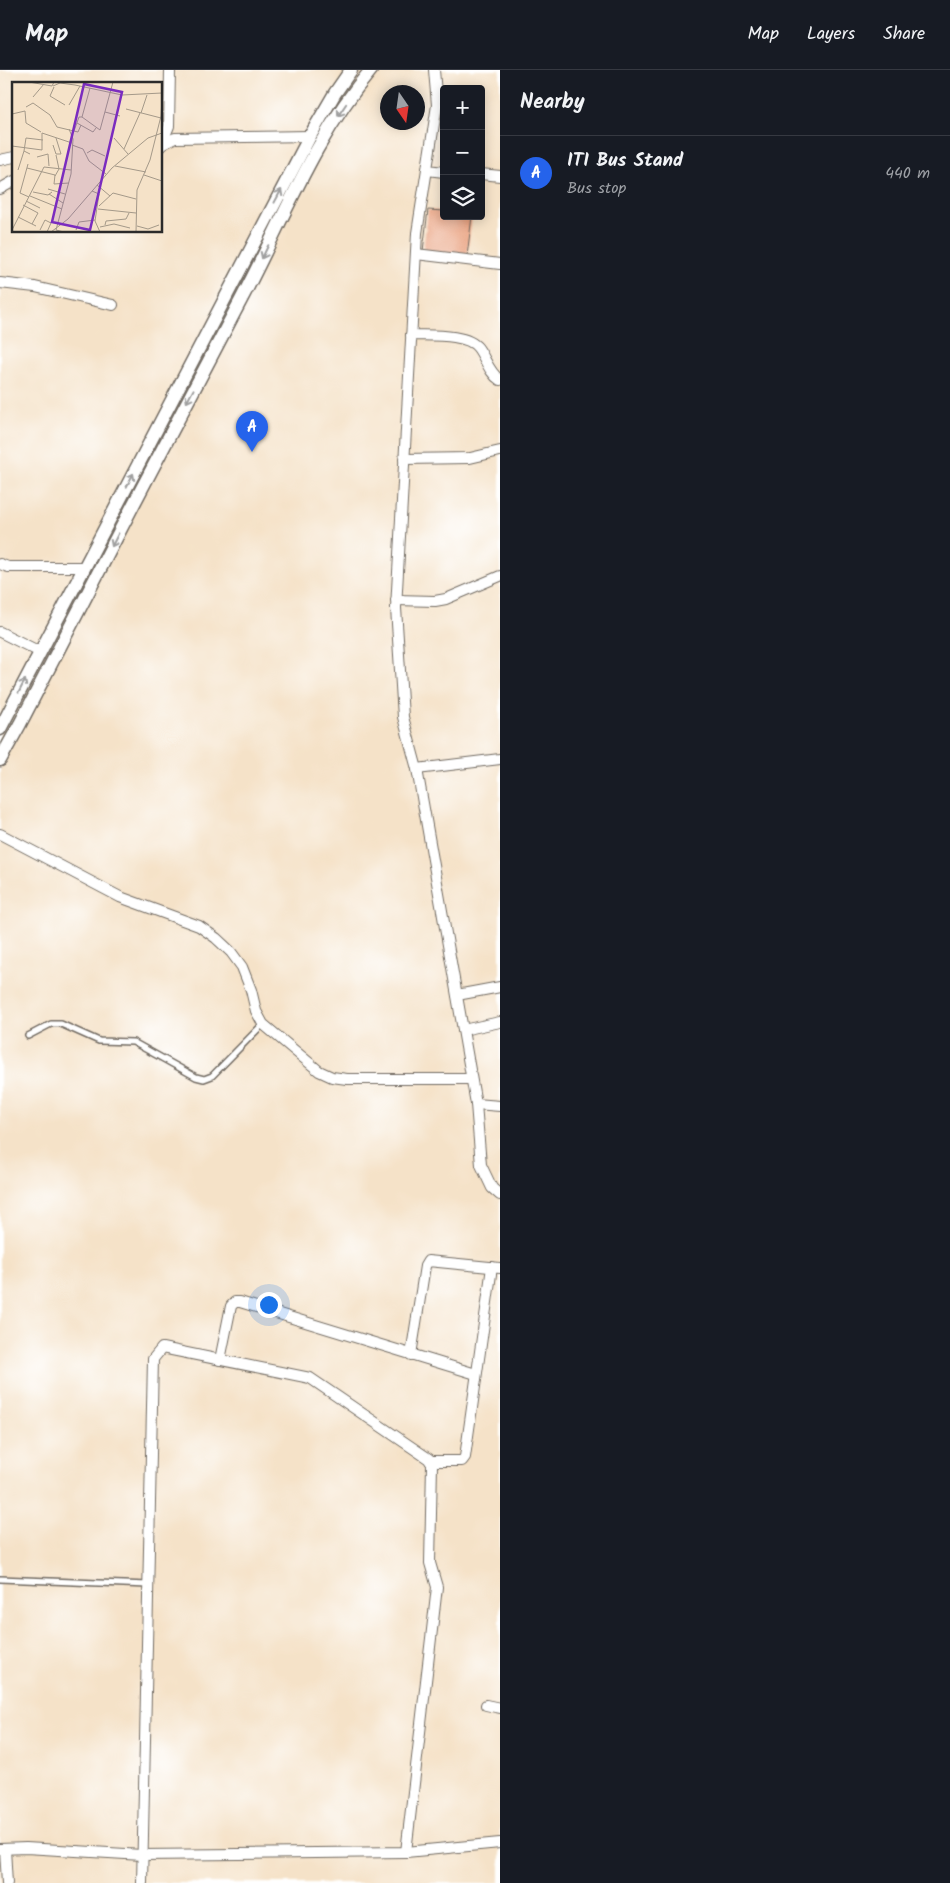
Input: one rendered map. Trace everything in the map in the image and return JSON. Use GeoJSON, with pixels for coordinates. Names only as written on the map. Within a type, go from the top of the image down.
{"type":"FeatureCollection","features":[{"type":"Feature","properties":{"kind":"street"},"geometry":{"type":"LineString","coordinates":[[162,145],[168,126],[170,70]]}},
{"type":"Feature","properties":{"kind":"street"},"geometry":{"type":"LineString","coordinates":[[0,729],[310,136],[351,70]]}},
{"type":"Feature","properties":{"kind":"street"},"geometry":{"type":"LineString","coordinates":[[0,760],[315,153],[336,118],[370,70]]}},
{"type":"Feature","properties":{"kind":"street"},"geometry":{"type":"LineString","coordinates":[[434,70],[437,104],[417,233],[396,600],[403,717],[417,769],[476,1104],[481,1165],[492,1188],[500,1196]]}},
{"type":"Feature","properties":{"kind":"street"},"geometry":{"type":"LineString","coordinates":[[162,145],[175,138],[310,136]]}},
{"type":"Feature","properties":{"kind":"street"},"geometry":{"type":"LineString","coordinates":[[427,170],[440,172]]}},
{"type":"Feature","properties":{"kind":"street"},"geometry":{"type":"LineString","coordinates":[[485,174],[500,176]]}},
{"type":"Feature","properties":{"kind":"street"},"geometry":{"type":"LineString","coordinates":[[0,189],[12,182]]}},
{"type":"Feature","properties":{"kind":"street"},"geometry":{"type":"LineString","coordinates":[[416,254],[500,264]]}},
{"type":"Feature","properties":{"kind":"street"},"geometry":{"type":"LineString","coordinates":[[0,283],[35,287],[113,305]]}},
{"type":"Feature","properties":{"kind":"street"},"geometry":{"type":"LineString","coordinates":[[220,306],[233,314]]}},
{"type":"Feature","properties":{"kind":"street"},"geometry":{"type":"LineString","coordinates":[[411,335],[458,338],[470,341],[477,347],[494,376],[500,380]]}},
{"type":"Feature","properties":{"kind":"street"},"geometry":{"type":"LineString","coordinates":[[201,343],[214,349]]}},
{"type":"Feature","properties":{"kind":"street"},"geometry":{"type":"LineString","coordinates":[[404,459],[470,458],[500,451]]}},
{"type":"Feature","properties":{"kind":"street"},"geometry":{"type":"LineString","coordinates":[[0,564],[8,567],[84,568]]}},
{"type":"Feature","properties":{"kind":"street"},"geometry":{"type":"LineString","coordinates":[[396,600],[435,601],[446,599],[500,576]]}},
{"type":"Feature","properties":{"kind":"street"},"geometry":{"type":"LineString","coordinates":[[0,632],[40,652]]}},
{"type":"Feature","properties":{"kind":"street"},"geometry":{"type":"LineString","coordinates":[[417,769],[500,758]]}},
{"type":"Feature","properties":{"kind":"street"},"geometry":{"type":"LineString","coordinates":[[0,834],[120,897],[199,926],[216,938],[231,952],[242,967],[251,990],[256,1011],[263,1024],[319,1070],[332,1076],[347,1079],[471,1079]]}},
{"type":"Feature","properties":{"kind":"street"},"geometry":{"type":"LineString","coordinates":[[457,995],[500,987]]}},
{"type":"Feature","properties":{"kind":"street"},"geometry":{"type":"LineString","coordinates":[[463,1030],[500,1022]]}},
{"type":"Feature","properties":{"kind":"street"},"geometry":{"type":"LineString","coordinates":[[476,1104],[500,1106]]}},
{"type":"Feature","properties":{"kind":"street"},"geometry":{"type":"LineString","coordinates":[[411,1355],[425,1266],[428,1261],[496,1267],[476,1374],[465,1458],[462,1460],[430,1461]]}},
{"type":"Feature","properties":{"kind":"street"},"geometry":{"type":"LineString","coordinates":[[220,1360],[231,1306],[235,1302],[240,1302],[476,1374]]}},
{"type":"Feature","properties":{"kind":"street"},"geometry":{"type":"LineString","coordinates":[[142,1883],[153,1359],[162,1348],[310,1378],[432,1464],[430,1563],[437,1587],[406,1852]]}},
{"type":"Feature","properties":{"kind":"street"},"geometry":{"type":"LineString","coordinates":[[486,1705],[500,1708]]}},
{"type":"Feature","properties":{"kind":"street"},"geometry":{"type":"LineString","coordinates":[[7,1883],[3,1849],[26,1848],[142,1855],[406,1852],[500,1843]]}},
{"type":"Feature","properties":{"kind":"lane"},"geometry":{"type":"LineString","coordinates":[[28,1036],[51,1024],[61,1024],[100,1042],[133,1042],[196,1077],[204,1078],[212,1076],[263,1024]]}},
{"type":"Feature","properties":{"kind":"lane"},"geometry":{"type":"LineString","coordinates":[[0,1579],[148,1585]]}},
{"type":"Feature","properties":{"kind":"building"},"geometry":{"type":"Polygon","coordinates":[[[428,210],[440,211],[440,220],[472,220],[467,256],[423,251],[428,210]]]}},
{"type":"Feature","properties":{"kind":"place","name":"ITI Bus Stand"},"geometry":{"type":"Point","coordinates":[252,452]}}]}
